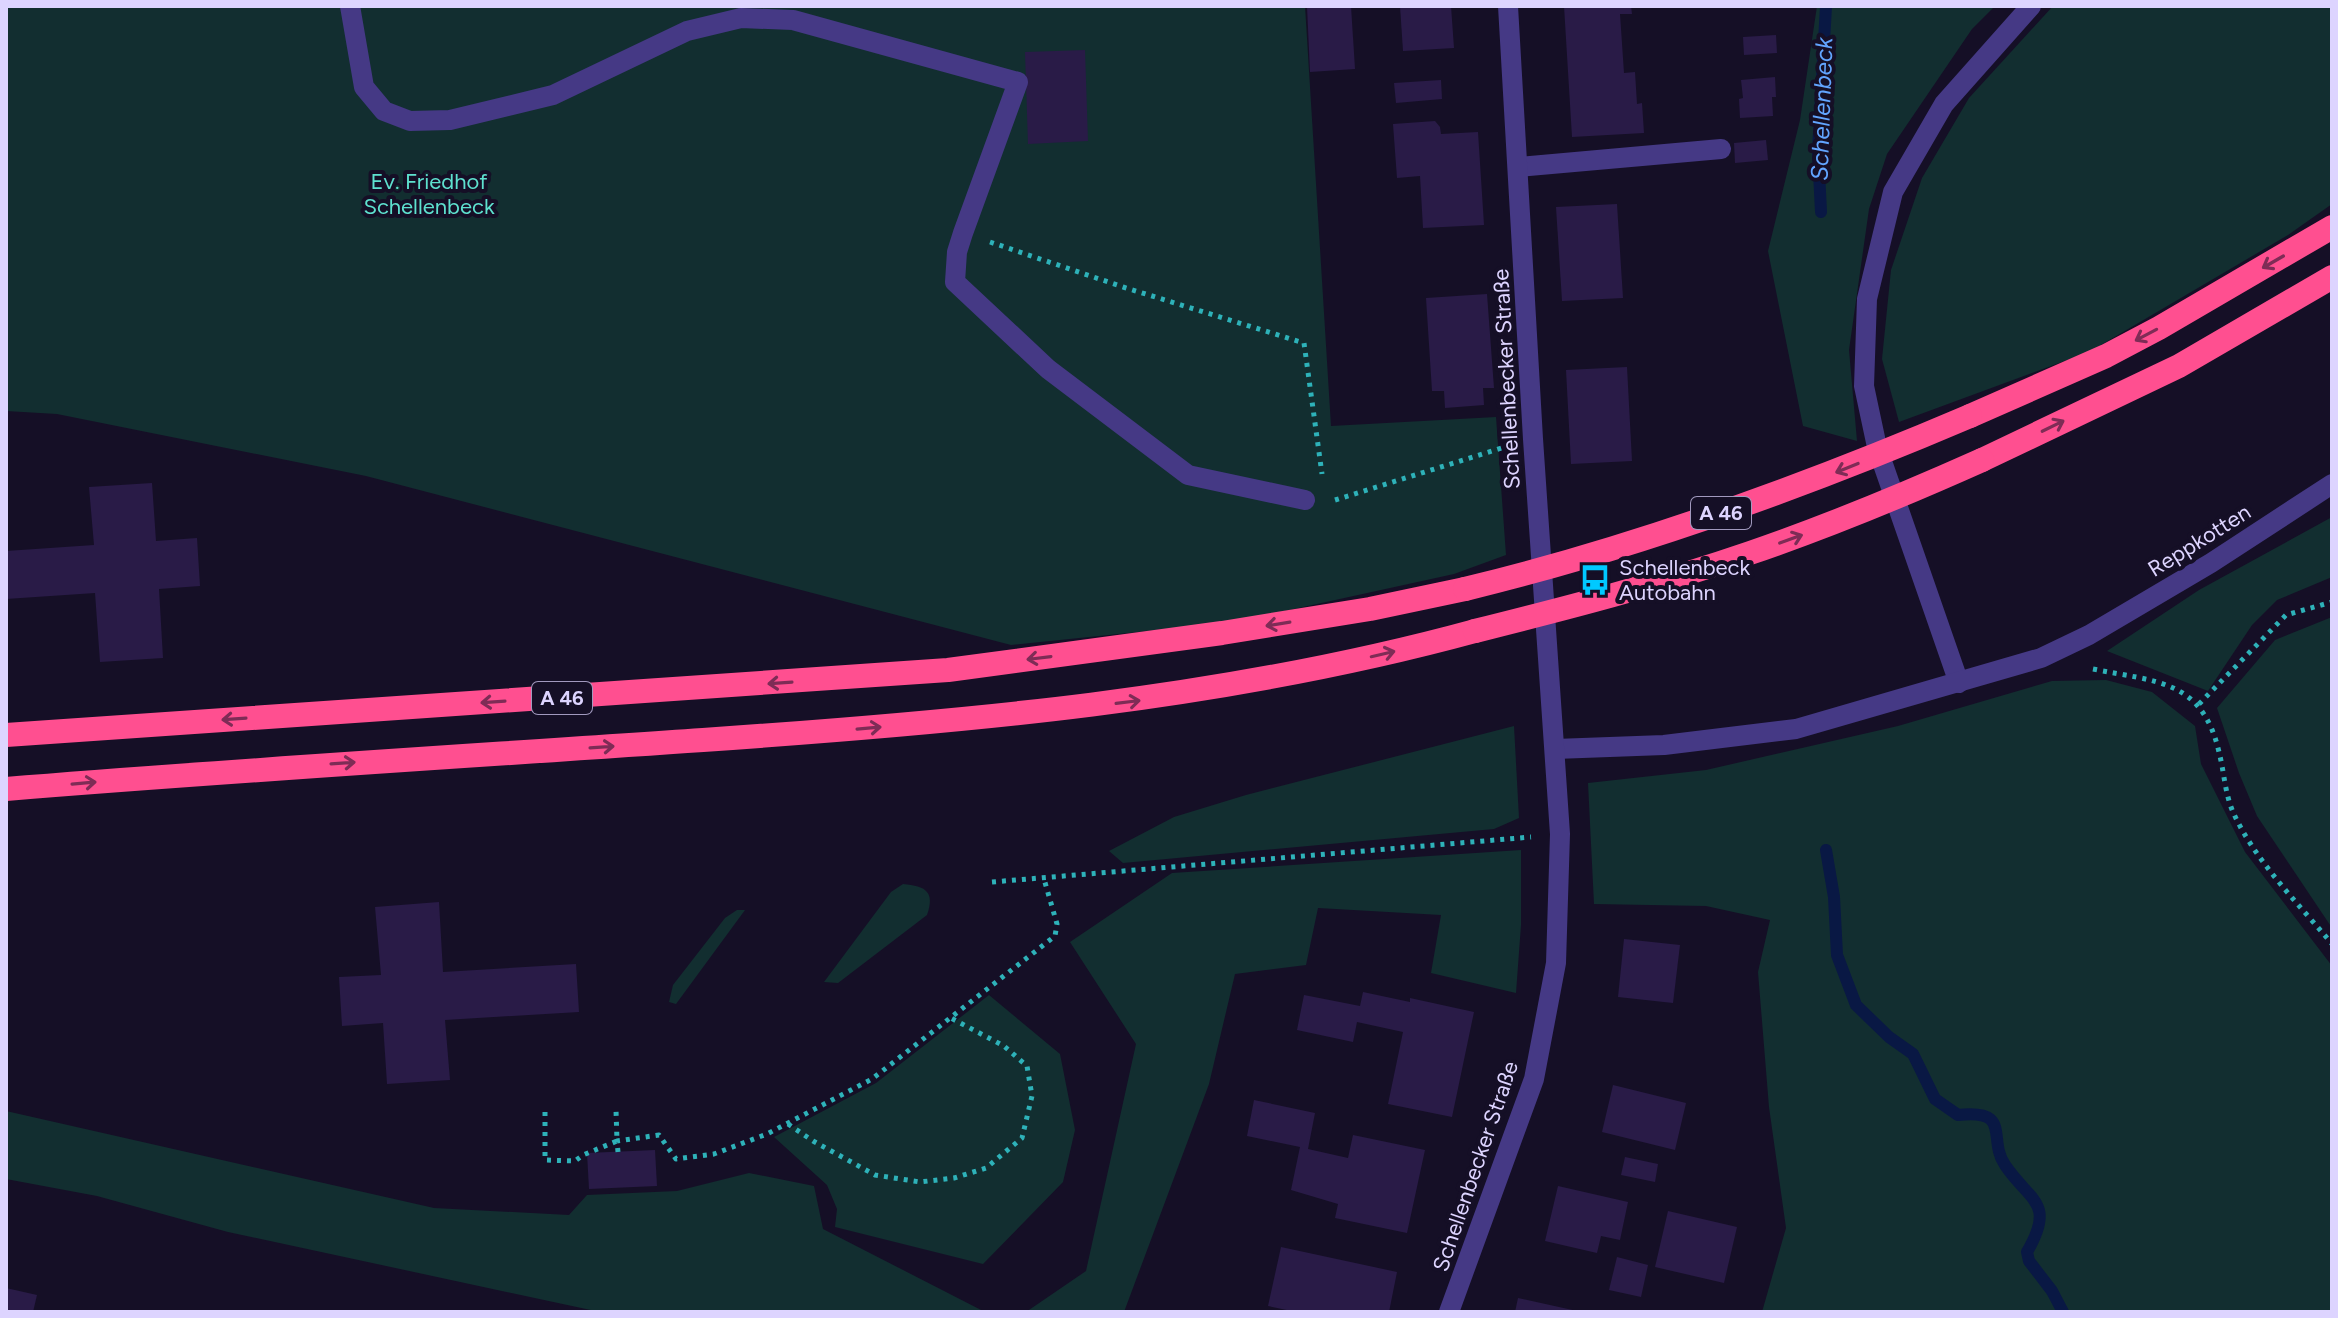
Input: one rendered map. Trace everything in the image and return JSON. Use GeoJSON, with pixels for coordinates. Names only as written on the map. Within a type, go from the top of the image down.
{"type":"FeatureCollection","features":[{"type":"Feature","properties":{"kind":"highway","name":"A 46"},"geometry":{"type":"LineString","coordinates":[[6,735],[948,670],[1222,633],[1370,609],[1465,589],[1558,567],[1844,469],[2106,356],[2332,227]]}},
{"type":"Feature","properties":{"kind":"highway","name":"A 46"},"geometry":{"type":"LineString","coordinates":[[6,789],[283,767],[855,729],[1142,700],[1293,675],[1654,583],[1749,554],[1886,503],[2179,366],[2332,277]]}},
{"type":"Feature","properties":{"kind":"street"},"geometry":{"type":"LineString","coordinates":[[350,6],[364,87],[384,111],[410,121],[450,120],[553,95],[687,31],[741,18],[793,20],[1018,82],[957,252],[955,282],[1048,369],[1188,475],[1305,500]]}},
{"type":"Feature","properties":{"kind":"street","name":"Schellenbecker Straße"},"geometry":{"type":"LineString","coordinates":[[1449,1312],[1534,1079],[1556,963],[1560,834],[1508,6]]}},
{"type":"Feature","properties":{"kind":"street"},"geometry":{"type":"LineString","coordinates":[[1959,683],[1877,447],[1864,386],[1867,299],[1893,192],[1944,104],[2031,6]]}},
{"type":"Feature","properties":{"kind":"street"},"geometry":{"type":"LineString","coordinates":[[1518,167],[1721,149]]}},
{"type":"Feature","properties":{"kind":"street","name":"Reppkotten"},"geometry":{"type":"LineString","coordinates":[[2041,658],[2089,635],[2211,563],[2332,484]]}},
{"type":"Feature","properties":{"kind":"street"},"geometry":{"type":"LineString","coordinates":[[1555,749],[1664,745],[1796,729],[2041,658]]}},
{"type":"Feature","properties":{"kind":"path"},"geometry":{"type":"LineString","coordinates":[[963,233],[1304,343],[1324,488]]}},
{"type":"Feature","properties":{"kind":"path"},"geometry":{"type":"LineString","coordinates":[[1326,502],[1533,439]]}},
{"type":"Feature","properties":{"kind":"path"},"geometry":{"type":"LineString","coordinates":[[2199,704],[2286,615],[2332,602]]}},
{"type":"Feature","properties":{"kind":"path"},"geometry":{"type":"LineString","coordinates":[[2041,658],[2176,688],[2199,704],[2214,731],[2232,810],[2262,859],[2332,944]]}},
{"type":"Feature","properties":{"kind":"path"},"geometry":{"type":"LineString","coordinates":[[992,882],[1560,834]]}},
{"type":"Feature","properties":{"kind":"path"},"geometry":{"type":"LineString","coordinates":[[545,1112],[545,1160],[575,1161],[617,1141],[659,1135],[676,1159],[714,1154],[788,1124],[872,1079],[1055,936],[1057,924],[1044,879]]}},
{"type":"Feature","properties":{"kind":"path"},"geometry":{"type":"LineString","coordinates":[[788,1124],[875,1175],[920,1182],[954,1178],[986,1168],[1022,1138],[1032,1096],[1027,1066],[1004,1046],[949,1017]]}},
{"type":"Feature","properties":{"kind":"path"},"geometry":{"type":"LineString","coordinates":[[616,1110],[618,1152]]}},
{"type":"Feature","properties":{"kind":"green space","name":"Ev. Friedhof Schellenbeck"},"geometry":{"type":"Polygon","coordinates":[[[1305,6],[1331,426],[1496,417],[1506,555],[1454,574],[1235,622],[1011,645],[366,476],[57,414],[6,411],[6,7],[1305,6]]]}},
{"type":"Feature","properties":{"kind":"green space"},"geometry":{"type":"Polygon","coordinates":[[[1817,6],[1995,6],[1972,29],[1887,154],[1869,209],[1849,350],[1857,441],[1803,426],[1768,251],[1800,120],[1817,6]]]}},
{"type":"Feature","properties":{"kind":"green space"},"geometry":{"type":"Polygon","coordinates":[[[2053,6],[2332,6],[2332,204],[2288,235],[2089,352],[1899,422],[1882,359],[1891,270],[1922,178],[1969,98],[2053,6]]]}},
{"type":"Feature","properties":{"kind":"green space"},"geometry":{"type":"Polygon","coordinates":[[[2332,517],[2332,577],[2277,600],[2252,625],[2208,691],[2107,651],[2199,590],[2332,517]]]}},
{"type":"Feature","properties":{"kind":"green space"},"geometry":{"type":"Polygon","coordinates":[[[2332,617],[2332,928],[2257,816],[2217,708],[2275,640],[2332,617]]]}},
{"type":"Feature","properties":{"kind":"green space"},"geometry":{"type":"Polygon","coordinates":[[[2106,680],[2152,692],[2195,726],[2201,764],[2245,852],[2332,966],[2332,1312],[1762,1312],[1786,1228],[1769,1107],[1758,972],[1770,920],[1706,906],[1594,904],[1588,783],[1706,770],[1898,726],[2052,681],[2106,680]]]}},
{"type":"Feature","properties":{"kind":"green space"},"geometry":{"type":"Polygon","coordinates":[[[1514,726],[1519,818],[1494,829],[1123,863],[1109,851],[1174,817],[1246,795],[1514,726]]]}},
{"type":"Feature","properties":{"kind":"green space"},"geometry":{"type":"Polygon","coordinates":[[[1521,850],[1521,925],[1516,993],[1431,973],[1441,915],[1318,908],[1306,965],[1235,974],[1209,1084],[1124,1312],[1026,1312],[1086,1271],[1136,1044],[1070,942],[1172,873],[1521,850]]]}},
{"type":"Feature","properties":{"kind":"green space"},"geometry":{"type":"Polygon","coordinates":[[[903,884],[918,886],[927,892],[930,901],[927,915],[838,983],[824,982],[891,892],[903,884]]]}},
{"type":"Feature","properties":{"kind":"green space"},"geometry":{"type":"Polygon","coordinates":[[[737,910],[745,910],[676,1004],[669,1002],[673,985],[725,918],[737,910]]]}},
{"type":"Feature","properties":{"kind":"green space"},"geometry":{"type":"Polygon","coordinates":[[[989,995],[1060,1054],[1075,1130],[1063,1182],[983,1264],[835,1227],[837,1209],[827,1185],[774,1137],[876,1083],[989,995]]]}},
{"type":"Feature","properties":{"kind":"green space"},"geometry":{"type":"Polygon","coordinates":[[[6,1111],[434,1208],[569,1215],[587,1195],[677,1191],[749,1173],[814,1186],[823,1229],[985,1312],[600,1312],[228,1232],[97,1196],[6,1179],[6,1111]]]}},
{"type":"Feature","properties":{"kind":"building"},"geometry":{"type":"Polygon","coordinates":[[[1307,6],[1351,6],[1355,69],[1310,72],[1307,6]]]}},
{"type":"Feature","properties":{"kind":"building"},"geometry":{"type":"Polygon","coordinates":[[[1400,6],[1451,6],[1454,48],[1403,51],[1400,6]]]}},
{"type":"Feature","properties":{"kind":"building"},"geometry":{"type":"Polygon","coordinates":[[[1564,6],[1631,6],[1632,14],[1620,14],[1624,73],[1635,72],[1637,104],[1642,103],[1644,133],[1572,137],[1564,6]]]}},
{"type":"Feature","properties":{"kind":"building"},"geometry":{"type":"Polygon","coordinates":[[[1776,35],[1777,53],[1744,55],[1743,37],[1776,35]]]}},
{"type":"Feature","properties":{"kind":"building"},"geometry":{"type":"Polygon","coordinates":[[[1085,50],[1088,141],[1028,144],[1025,52],[1085,50]]]}},
{"type":"Feature","properties":{"kind":"building"},"geometry":{"type":"Polygon","coordinates":[[[1775,77],[1773,116],[1740,118],[1739,99],[1743,98],[1741,80],[1775,77]]]}},
{"type":"Feature","properties":{"kind":"building"},"geometry":{"type":"Polygon","coordinates":[[[1441,80],[1442,99],[1396,103],[1394,83],[1441,80]]]}},
{"type":"Feature","properties":{"kind":"building"},"geometry":{"type":"Polygon","coordinates":[[[1435,121],[1441,134],[1478,132],[1484,225],[1423,228],[1420,176],[1397,178],[1393,124],[1435,121]]]}},
{"type":"Feature","properties":{"kind":"building"},"geometry":{"type":"Polygon","coordinates":[[[1766,140],[1768,160],[1735,163],[1734,143],[1766,140]]]}},
{"type":"Feature","properties":{"kind":"building"},"geometry":{"type":"Polygon","coordinates":[[[1617,204],[1623,298],[1562,301],[1556,207],[1617,204]]]}},
{"type":"Feature","properties":{"kind":"building"},"geometry":{"type":"Polygon","coordinates":[[[1487,294],[1494,388],[1483,388],[1484,405],[1445,408],[1444,391],[1432,391],[1426,298],[1487,294]]]}},
{"type":"Feature","properties":{"kind":"building"},"geometry":{"type":"Polygon","coordinates":[[[1627,367],[1632,461],[1571,464],[1566,370],[1627,367]]]}},
{"type":"Feature","properties":{"kind":"building"},"geometry":{"type":"Polygon","coordinates":[[[152,483],[156,541],[197,538],[200,586],[159,589],[163,658],[100,662],[95,593],[6,599],[6,551],[94,545],[89,487],[152,483]]]}},
{"type":"Feature","properties":{"kind":"building"},"geometry":{"type":"Polygon","coordinates":[[[439,902],[443,972],[576,964],[579,1012],[445,1020],[450,1080],[387,1084],[383,1023],[342,1026],[339,977],[381,975],[375,907],[439,902]]]}},
{"type":"Feature","properties":{"kind":"building"},"geometry":{"type":"Polygon","coordinates":[[[1624,939],[1680,945],[1673,1003],[1618,997],[1624,939]]]}},
{"type":"Feature","properties":{"kind":"building"},"geometry":{"type":"Polygon","coordinates":[[[1363,992],[1410,1002],[1410,998],[1474,1012],[1452,1117],[1388,1104],[1403,1032],[1357,1022],[1353,1042],[1297,1030],[1304,995],[1360,1006],[1363,992]]]}},
{"type":"Feature","properties":{"kind":"building"},"geometry":{"type":"Polygon","coordinates":[[[1613,1085],[1686,1103],[1675,1150],[1602,1132],[1613,1085]]]}},
{"type":"Feature","properties":{"kind":"building"},"geometry":{"type":"Polygon","coordinates":[[[1254,1100],[1315,1113],[1308,1149],[1348,1158],[1353,1135],[1425,1150],[1407,1233],[1335,1218],[1338,1204],[1291,1190],[1300,1147],[1247,1136],[1254,1100]]]}},
{"type":"Feature","properties":{"kind":"building"},"geometry":{"type":"Polygon","coordinates":[[[655,1150],[657,1186],[589,1189],[587,1153],[655,1150]]]}},
{"type":"Feature","properties":{"kind":"building"},"geometry":{"type":"Polygon","coordinates":[[[1625,1157],[1658,1164],[1655,1182],[1621,1175],[1625,1157]]]}},
{"type":"Feature","properties":{"kind":"building"},"geometry":{"type":"Polygon","coordinates":[[[1558,1186],[1628,1202],[1620,1240],[1601,1236],[1597,1253],[1545,1241],[1558,1186]]]}},
{"type":"Feature","properties":{"kind":"building"},"geometry":{"type":"Polygon","coordinates":[[[1668,1211],[1737,1227],[1724,1283],[1655,1267],[1668,1211]]]}},
{"type":"Feature","properties":{"kind":"building"},"geometry":{"type":"Polygon","coordinates":[[[1281,1247],[1397,1272],[1389,1312],[1296,1312],[1268,1306],[1281,1247]]]}},
{"type":"Feature","properties":{"kind":"building"},"geometry":{"type":"Polygon","coordinates":[[[1617,1257],[1648,1265],[1641,1297],[1609,1290],[1617,1257]]]}},
{"type":"Feature","properties":{"kind":"building"},"geometry":{"type":"Polygon","coordinates":[[[6,1288],[37,1295],[33,1312],[6,1312],[6,1288]]]}},
{"type":"Feature","properties":{"kind":"building"},"geometry":{"type":"Polygon","coordinates":[[[1518,1298],[1577,1311],[1577,1312],[1515,1312],[1518,1298]]]}},
{"type":"Feature","properties":{"kind":"waterway","name":"Schellenbeck"},"geometry":{"type":"LineString","coordinates":[[1821,212],[1818,151],[1826,6]]}},
{"type":"Feature","properties":{"kind":"waterway","name":"Schellenbeck"},"geometry":{"type":"LineString","coordinates":[[1826,850],[1834,897],[1837,955],[1856,1005],[1889,1037],[1913,1054],[1935,1099],[1958,1115],[1975,1114],[1992,1121],[2005,1165],[2031,1196],[2039,1212],[2039,1223],[2027,1252],[2029,1261],[2052,1291],[2063,1312]]}},
{"type":"Feature","properties":{"kind":"place","name":"Schellenbeck Autobahn"},"geometry":{"type":"Point","coordinates":[1595,580]}}]}
